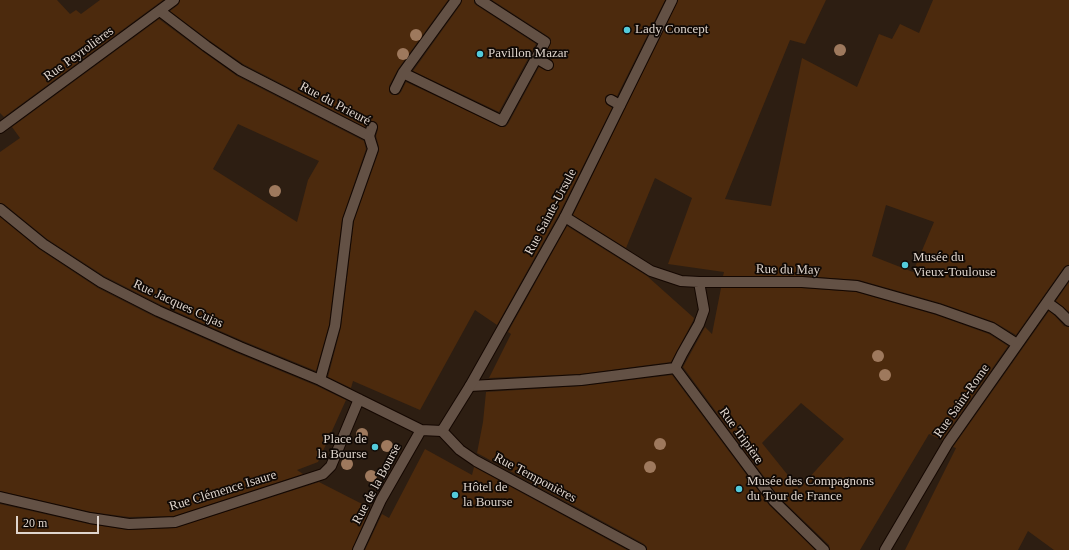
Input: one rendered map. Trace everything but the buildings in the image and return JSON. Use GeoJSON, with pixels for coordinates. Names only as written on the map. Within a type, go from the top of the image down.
{"type":"FeatureCollection","features":[{"type":"Feature","properties":{"kind":"street","name":"Rue Peyrolières"},"geometry":{"type":"LineString","coordinates":[[0,128],[174,0]]}},
{"type":"Feature","properties":{"kind":"street"},"geometry":{"type":"LineString","coordinates":[[395,89],[403,73],[456,0]]}},
{"type":"Feature","properties":{"kind":"street"},"geometry":{"type":"LineString","coordinates":[[403,73],[502,121],[545,42],[480,0]]}},
{"type":"Feature","properties":{"kind":"street","name":"Rue Sainte-Ursule"},"geometry":{"type":"LineString","coordinates":[[442,431],[470,386],[565,217],[672,0]]}},
{"type":"Feature","properties":{"kind":"street","name":"Rue du Prieuré"},"geometry":{"type":"LineString","coordinates":[[160,11],[240,70],[371,132],[373,148],[348,220],[335,326],[320,380]]}},
{"type":"Feature","properties":{"kind":"street"},"geometry":{"type":"LineString","coordinates":[[536,58],[548,65]]}},
{"type":"Feature","properties":{"kind":"street"},"geometry":{"type":"LineString","coordinates":[[611,100],[620,105]]}},
{"type":"Feature","properties":{"kind":"street","name":"Rue Jacques Cujas"},"geometry":{"type":"LineString","coordinates":[[0,209],[43,244],[101,282],[158,310],[240,347],[320,380],[359,399]]}},
{"type":"Feature","properties":{"kind":"street","name":"Rue du May"},"geometry":{"type":"LineString","coordinates":[[565,217],[651,271],[681,281],[802,282],[857,286],[938,309],[992,328],[1017,344]]}},
{"type":"Feature","properties":{"kind":"street","name":"Rue Saint-Rome"},"geometry":{"type":"LineString","coordinates":[[886,550],[948,443],[1069,271]]}},
{"type":"Feature","properties":{"kind":"street"},"geometry":{"type":"LineString","coordinates":[[470,386],[582,380],[675,368],[699,324],[704,310],[700,282]]}},
{"type":"Feature","properties":{"kind":"street"},"geometry":{"type":"LineString","coordinates":[[1048,302],[1069,321]]}},
{"type":"Feature","properties":{"kind":"street","name":"Rue Tripière"},"geometry":{"type":"LineString","coordinates":[[675,368],[774,501],[824,550]]}},
{"type":"Feature","properties":{"kind":"street"},"geometry":{"type":"LineString","coordinates":[[359,399],[420,430],[442,431]]}},
{"type":"Feature","properties":{"kind":"street","name":"Rue Clémence Isaure"},"geometry":{"type":"LineString","coordinates":[[0,497],[90,518],[129,524],[175,522],[323,474],[331,466],[359,399]]}},
{"type":"Feature","properties":{"kind":"street","name":"Rue de la Bourse"},"geometry":{"type":"LineString","coordinates":[[358,550],[382,500],[420,430]]}},
{"type":"Feature","properties":{"kind":"street","name":"Rue Temponières"},"geometry":{"type":"LineString","coordinates":[[442,431],[460,450],[476,461],[641,550]]}},
{"type":"Feature","properties":{"kind":"place","name":"Lady Concept"},"geometry":{"type":"Point","coordinates":[627,30]}},
{"type":"Feature","properties":{"kind":"place","name":"Pavillon Mazar"},"geometry":{"type":"Point","coordinates":[480,54]}},
{"type":"Feature","properties":{"kind":"place","name":"Musée du Vieux-Toulouse"},"geometry":{"type":"Point","coordinates":[905,265]}},
{"type":"Feature","properties":{"kind":"place","name":"Place de la Bourse"},"geometry":{"type":"Point","coordinates":[375,447]}},
{"type":"Feature","properties":{"kind":"place","name":"Musée des Compagnons du Tour de France"},"geometry":{"type":"Point","coordinates":[739,489]}},
{"type":"Feature","properties":{"kind":"place","name":"Hôtel de la Bourse"},"geometry":{"type":"Point","coordinates":[455,495]}}]}
